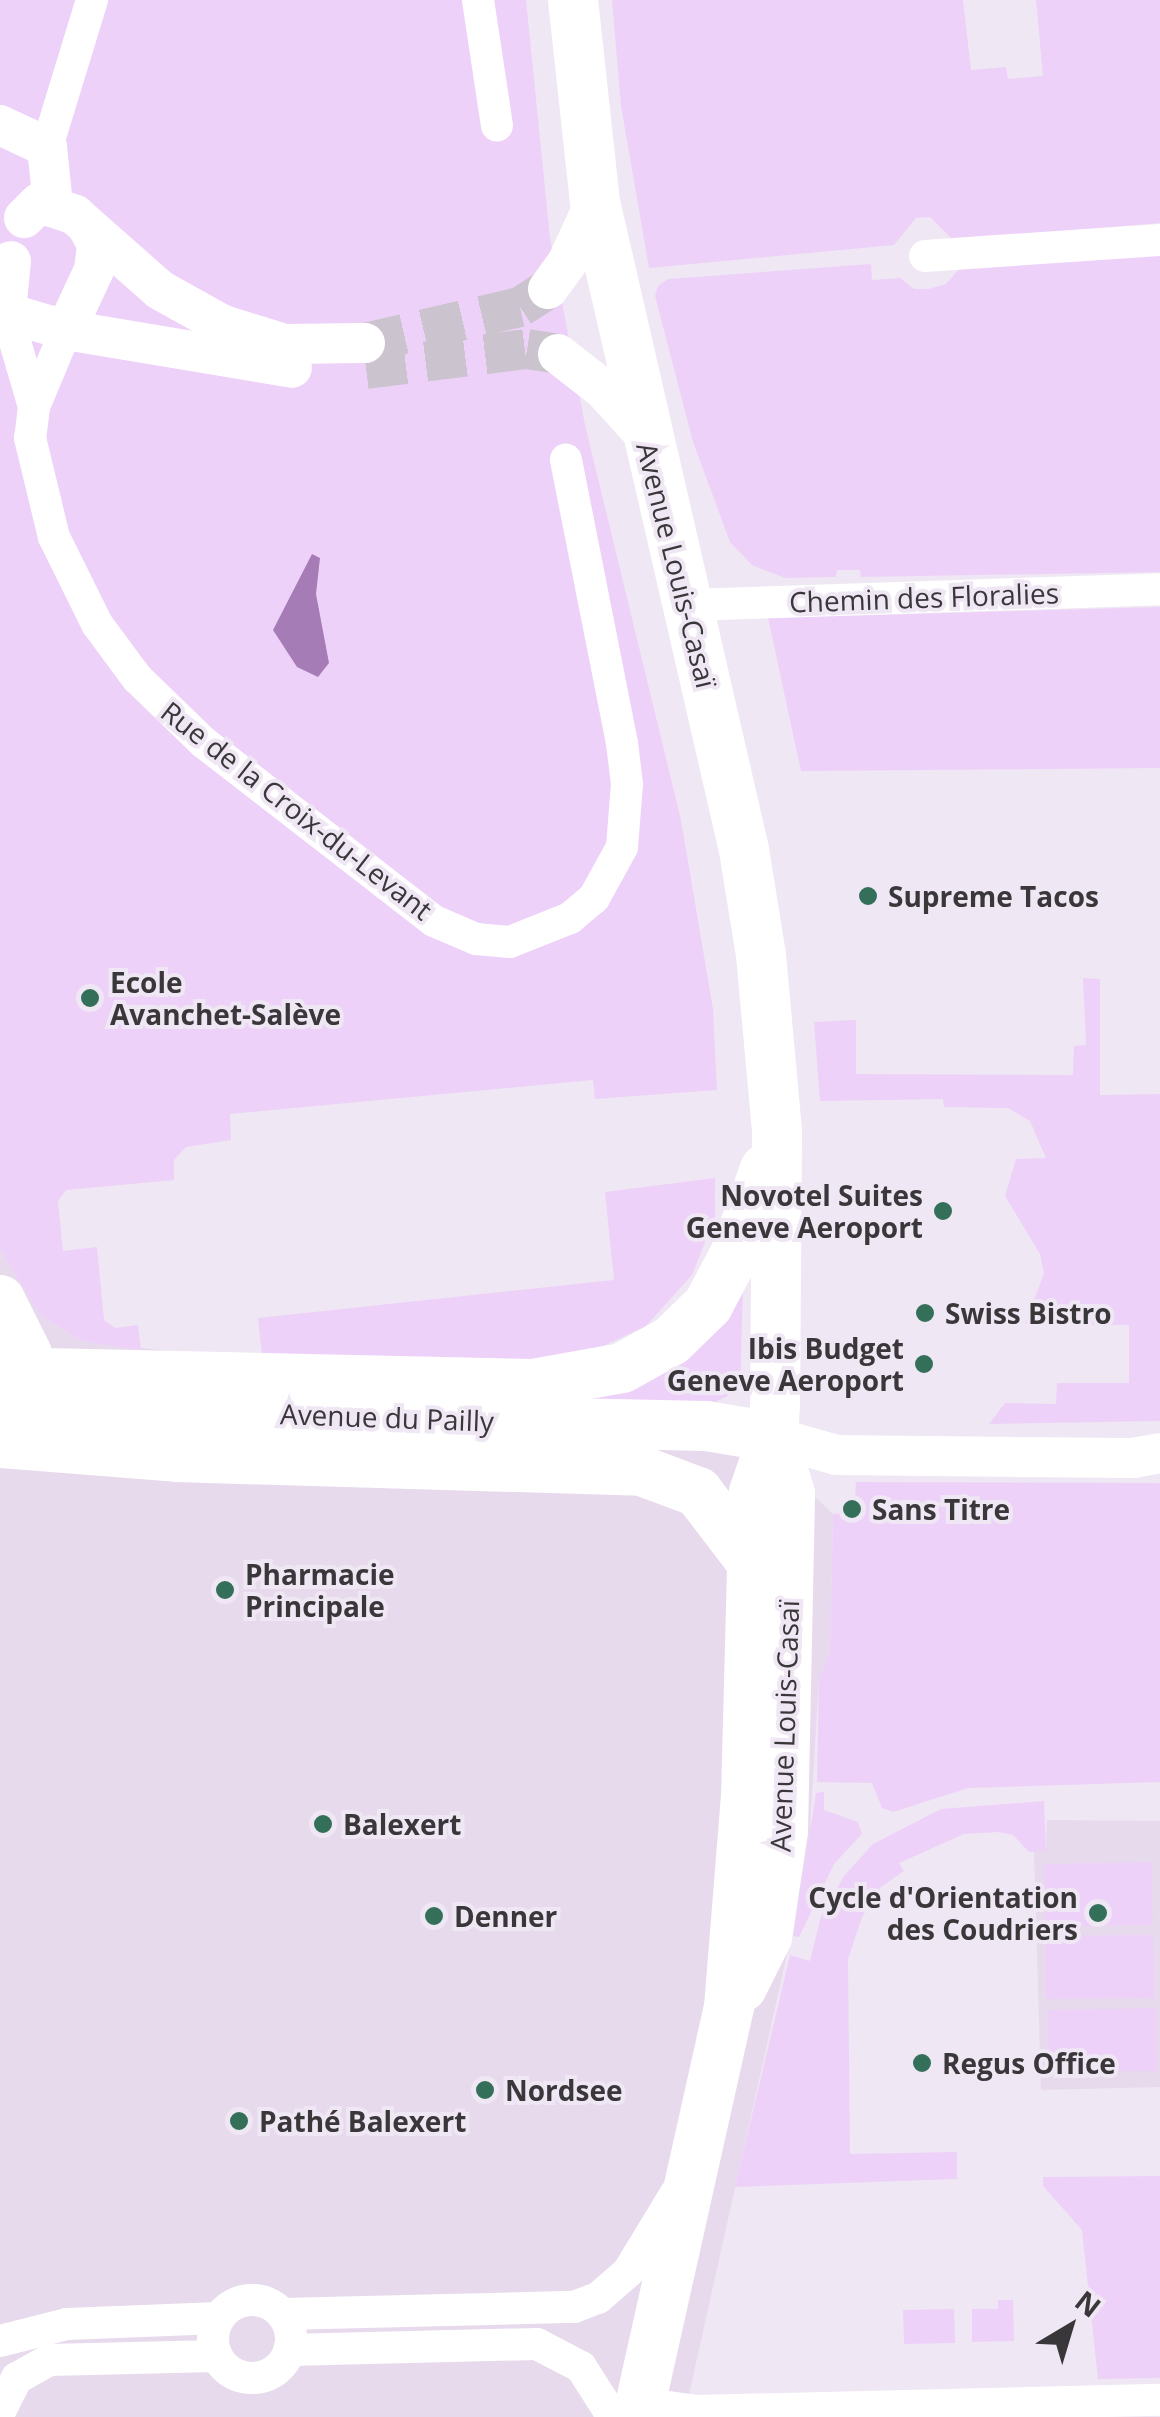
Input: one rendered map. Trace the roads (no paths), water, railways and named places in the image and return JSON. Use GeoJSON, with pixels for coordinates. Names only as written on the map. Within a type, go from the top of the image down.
{"type":"FeatureCollection","features":[{"type":"Feature","properties":{"kind":"main road","name":"Avenue Louis-Casaï"},"geometry":{"type":"LineString","coordinates":[[574,0],[595,202],[645,435],[688,605],[762,955],[777,1131],[773,1437],[790,1494],[783,1831],[766,1938],[728,2007]]}},
{"type":"Feature","properties":{"kind":"main road","name":"Avenue Louis-Casaï"},"geometry":{"type":"LineString","coordinates":[[691,1324],[735,1254],[777,1131]]}},
{"type":"Feature","properties":{"kind":"main road"},"geometry":{"type":"LineString","coordinates":[[0,1300],[22,1338],[7,1387]]}},
{"type":"Feature","properties":{"kind":"main road","name":"Avenue du Pailly"},"geometry":{"type":"LineString","coordinates":[[7,1387],[532,1384],[622,1368],[691,1324]]}},
{"type":"Feature","properties":{"kind":"main road","name":"Avenue du Pailly"},"geometry":{"type":"LineString","coordinates":[[7,1387],[717,1426],[773,1437]]}},
{"type":"Feature","properties":{"kind":"main road","name":"Avenue Louis-Casaï"},"geometry":{"type":"LineString","coordinates":[[630,2412],[728,2007],[746,1796],[754,1492],[773,1437]]}},
{"type":"Feature","properties":{"kind":"main road"},"geometry":{"type":"LineString","coordinates":[[0,1443],[176,1457],[642,1470],[696,1490],[753,1564]]}},
{"type":"Feature","properties":{"kind":"street"},"geometry":{"type":"LineString","coordinates":[[11,261],[3,311],[66,330],[293,368],[365,356],[285,344],[223,325],[160,290],[60,217],[48,147],[92,0]]}},
{"type":"Feature","properties":{"kind":"street"},"geometry":{"type":"LineString","coordinates":[[478,0],[497,126]]}},
{"type":"Feature","properties":{"kind":"street"},"geometry":{"type":"LineString","coordinates":[[0,124],[48,147]]}},
{"type":"Feature","properties":{"kind":"street"},"geometry":{"type":"LineString","coordinates":[[548,289],[567,264],[595,202]]}},
{"type":"Feature","properties":{"kind":"street"},"geometry":{"type":"LineString","coordinates":[[60,217],[97,244],[94,270],[66,330]]}},
{"type":"Feature","properties":{"kind":"street"},"geometry":{"type":"LineString","coordinates":[[924,256],[1160,240]]}},
{"type":"Feature","properties":{"kind":"street","name":"Rue de la Croix-du-Levant"},"geometry":{"type":"LineString","coordinates":[[3,311],[34,407]]}},
{"type":"Feature","properties":{"kind":"street","name":"Rue de la Croix-du-Levant"},"geometry":{"type":"LineString","coordinates":[[66,330],[34,407],[30,438],[54,536],[97,624],[137,678],[203,742],[434,921],[493,940],[510,942],[570,918],[613,871],[622,847],[628,784],[566,460]]}},
{"type":"Feature","properties":{"kind":"street"},"geometry":{"type":"LineString","coordinates":[[558,354],[604,389],[645,435]]}},
{"type":"Feature","properties":{"kind":"street","name":"Chemin des Floralies"},"geometry":{"type":"LineString","coordinates":[[688,605],[1160,590]]}},
{"type":"Feature","properties":{"kind":"street"},"geometry":{"type":"LineString","coordinates":[[773,1437],[836,1455],[1114,1458],[1160,1453]]}},
{"type":"Feature","properties":{"kind":"street"},"geometry":{"type":"LineString","coordinates":[[0,2341],[67,2324],[219,2318],[253,2300],[282,2314],[583,2304],[628,2272],[689,2172]]}},
{"type":"Feature","properties":{"kind":"street"},"geometry":{"type":"LineString","coordinates":[[219,2318],[213,2337],[217,2356],[236,2375],[258,2378],[276,2370],[290,2350],[282,2314]]}},
{"type":"Feature","properties":{"kind":"street"},"geometry":{"type":"LineString","coordinates":[[290,2350],[537,2344],[581,2367],[630,2412],[1160,2400]]}},
{"type":"Feature","properties":{"kind":"street"},"geometry":{"type":"LineString","coordinates":[[0,2411],[17,2378],[49,2360],[217,2356]]}},
{"type":"Feature","properties":{"kind":"tunnel"},"geometry":{"type":"LineString","coordinates":[[365,343],[520,307],[548,289]]}},
{"type":"Feature","properties":{"kind":"tunnel"},"geometry":{"type":"LineString","coordinates":[[366,369],[527,349],[558,354]]}},
{"type":"Feature","properties":{"kind":"place","name":"Supreme Tacos"},"geometry":{"type":"Point","coordinates":[868,896]}},
{"type":"Feature","properties":{"kind":"place","name":"Ecole Avanchet-Salève"},"geometry":{"type":"Point","coordinates":[90,998]}},
{"type":"Feature","properties":{"kind":"place","name":"Novotel Suites Geneve Aeroport"},"geometry":{"type":"Point","coordinates":[943,1211]}},
{"type":"Feature","properties":{"kind":"place","name":"Swiss Bistro"},"geometry":{"type":"Point","coordinates":[925,1313]}},
{"type":"Feature","properties":{"kind":"place","name":"Ibis Budget Geneve Aeroport"},"geometry":{"type":"Point","coordinates":[924,1364]}},
{"type":"Feature","properties":{"kind":"place","name":"Sans Titre"},"geometry":{"type":"Point","coordinates":[852,1509]}},
{"type":"Feature","properties":{"kind":"place","name":"Pharmacie Principale"},"geometry":{"type":"Point","coordinates":[225,1590]}},
{"type":"Feature","properties":{"kind":"place","name":"Balexert"},"geometry":{"type":"Point","coordinates":[323,1824]}},
{"type":"Feature","properties":{"kind":"place","name":"Cycle d'Orientation des Coudriers"},"geometry":{"type":"Point","coordinates":[1098,1913]}},
{"type":"Feature","properties":{"kind":"place","name":"Denner"},"geometry":{"type":"Point","coordinates":[434,1916]}},
{"type":"Feature","properties":{"kind":"place","name":"Regus Office"},"geometry":{"type":"Point","coordinates":[922,2063]}},
{"type":"Feature","properties":{"kind":"place","name":"Nordsee"},"geometry":{"type":"Point","coordinates":[485,2090]}},
{"type":"Feature","properties":{"kind":"place","name":"Pathé Balexert"},"geometry":{"type":"Point","coordinates":[239,2121]}}]}
